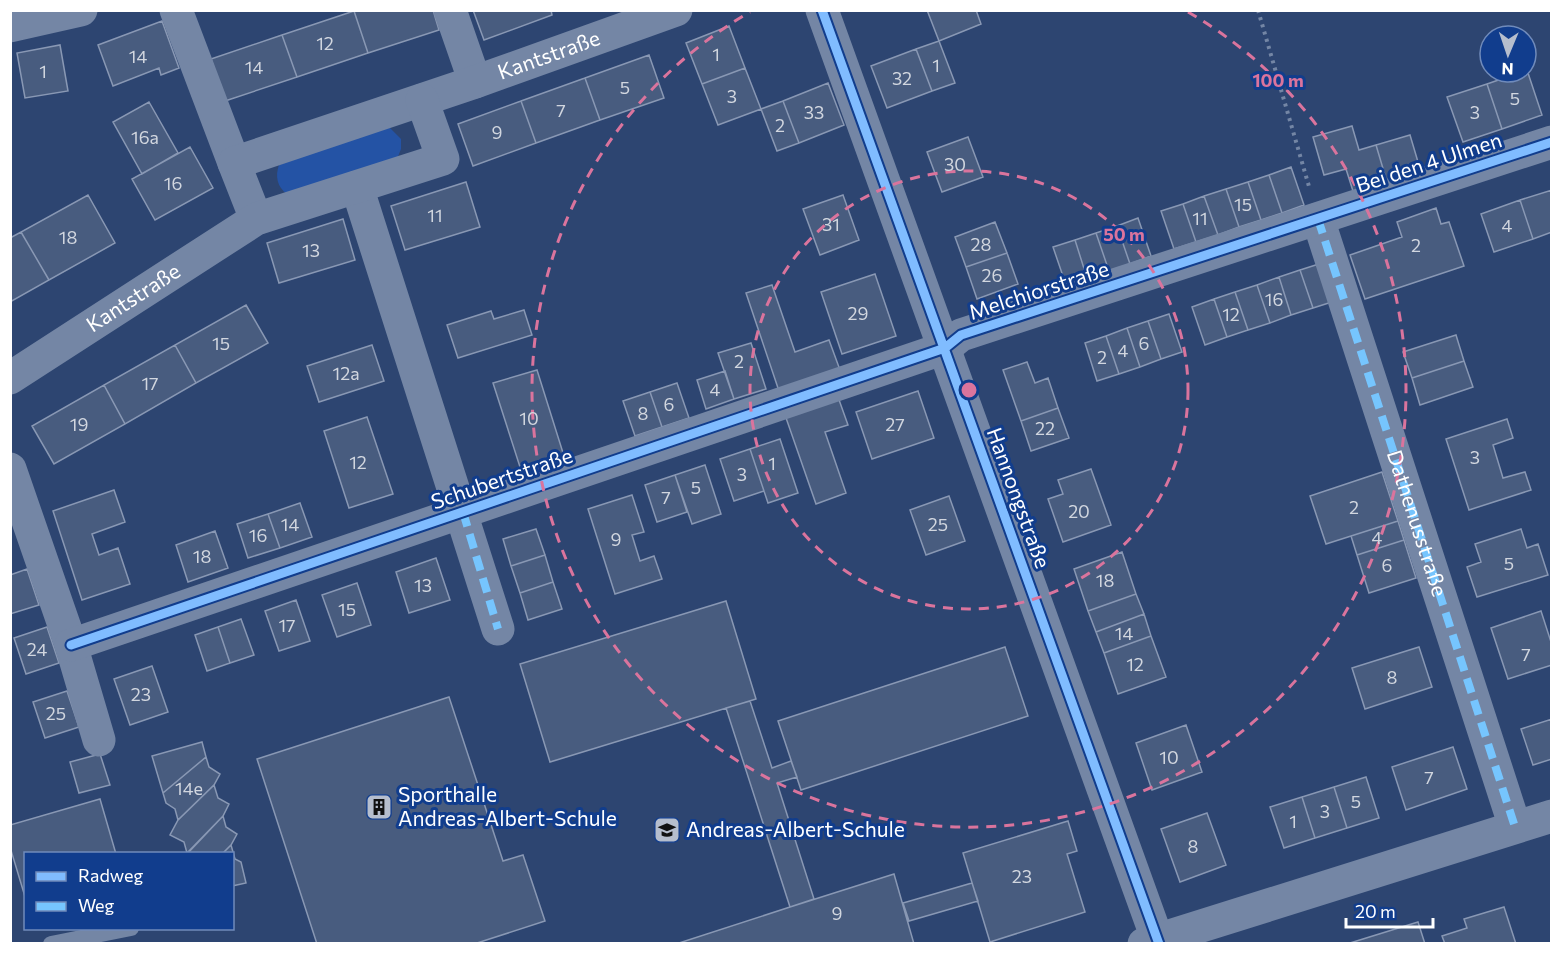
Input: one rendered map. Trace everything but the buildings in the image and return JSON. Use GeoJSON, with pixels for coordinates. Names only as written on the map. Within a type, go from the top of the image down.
{"type":"FeatureCollection","features":[{"type":"Feature","properties":{"kind":"street"},"geometry":{"type":"LineString","coordinates":[[10,26],[81,10]]}},
{"type":"Feature","properties":{"kind":"street"},"geometry":{"type":"LineString","coordinates":[[176,10],[256,219]]}},
{"type":"Feature","properties":{"kind":"street"},"geometry":{"type":"LineString","coordinates":[[450,10],[475,82]]}},
{"type":"Feature","properties":{"kind":"street","name":"Kantstraße"},"geometry":{"type":"LineString","coordinates":[[234,163],[475,82],[676,10]]}},
{"type":"Feature","properties":{"kind":"street","name":"Hannongstraße"},"geometry":{"type":"LineString","coordinates":[[822,10],[945,348],[1153,942]]}},
{"type":"Feature","properties":{"kind":"street","name":"Kantstraße"},"geometry":{"type":"LineString","coordinates":[[10,378],[256,219],[443,159],[422,100]]}},
{"type":"Feature","properties":{"kind":"street","name":"Bei den 4 Ulmen"},"geometry":{"type":"LineString","coordinates":[[1318,219],[1551,142]]}},
{"type":"Feature","properties":{"kind":"street","name":"Schubertstraße"},"geometry":{"type":"LineString","coordinates":[[357,187],[463,512],[498,629]]}},
{"type":"Feature","properties":{"kind":"street","name":"Melchiorstraße"},"geometry":{"type":"LineString","coordinates":[[945,348],[961,335],[1318,219]]}},
{"type":"Feature","properties":{"kind":"street","name":"Dathenusstraße"},"geometry":{"type":"LineString","coordinates":[[1318,219],[1515,827]]}},
{"type":"Feature","properties":{"kind":"street","name":"Schubertstraße"},"geometry":{"type":"LineString","coordinates":[[71,645],[945,348]]}},
{"type":"Feature","properties":{"kind":"street"},"geometry":{"type":"LineString","coordinates":[[10,469],[71,645],[99,740]]}},
{"type":"Feature","properties":{"kind":"street"},"geometry":{"type":"LineString","coordinates":[[1153,942],[1551,816]]}},
{"type":"Feature","properties":{"kind":"lane"},"geometry":{"type":"LineString","coordinates":[[51,944],[121,930]]}},
{"type":"Feature","properties":{"kind":"path"},"geometry":{"type":"LineString","coordinates":[[1258,10],[1318,219]]}},
{"type":"Feature","properties":{"kind":"shaded area"},"geometry":{"type":"Polygon","coordinates":[[[388,126],[401,139],[401,149],[397,159],[287,194],[279,185],[277,173],[279,165],[388,126]]]}},
{"type":"Feature","properties":{"kind":"marked path"},"geometry":{"type":"LineString","coordinates":[[1318,219],[1515,827]]}},
{"type":"Feature","properties":{"kind":"marked path"},"geometry":{"type":"LineString","coordinates":[[463,512],[498,629]]}},
{"type":"Feature","properties":{"kind":"cycle path"},"geometry":{"type":"LineString","coordinates":[[822,10],[1159,944]]}},
{"type":"Feature","properties":{"kind":"cycle path"},"geometry":{"type":"LineString","coordinates":[[71,645],[945,348],[961,335],[1552,142]]}},
{"type":"Feature","properties":{"kind":"place","name":"Sporthalle Andreas-Albert-Schule"},"geometry":{"type":"Point","coordinates":[379,807]}},
{"type":"Feature","properties":{"kind":"place","name":"Andreas-Albert-Schule"},"geometry":{"type":"Point","coordinates":[667,830]}}]}
